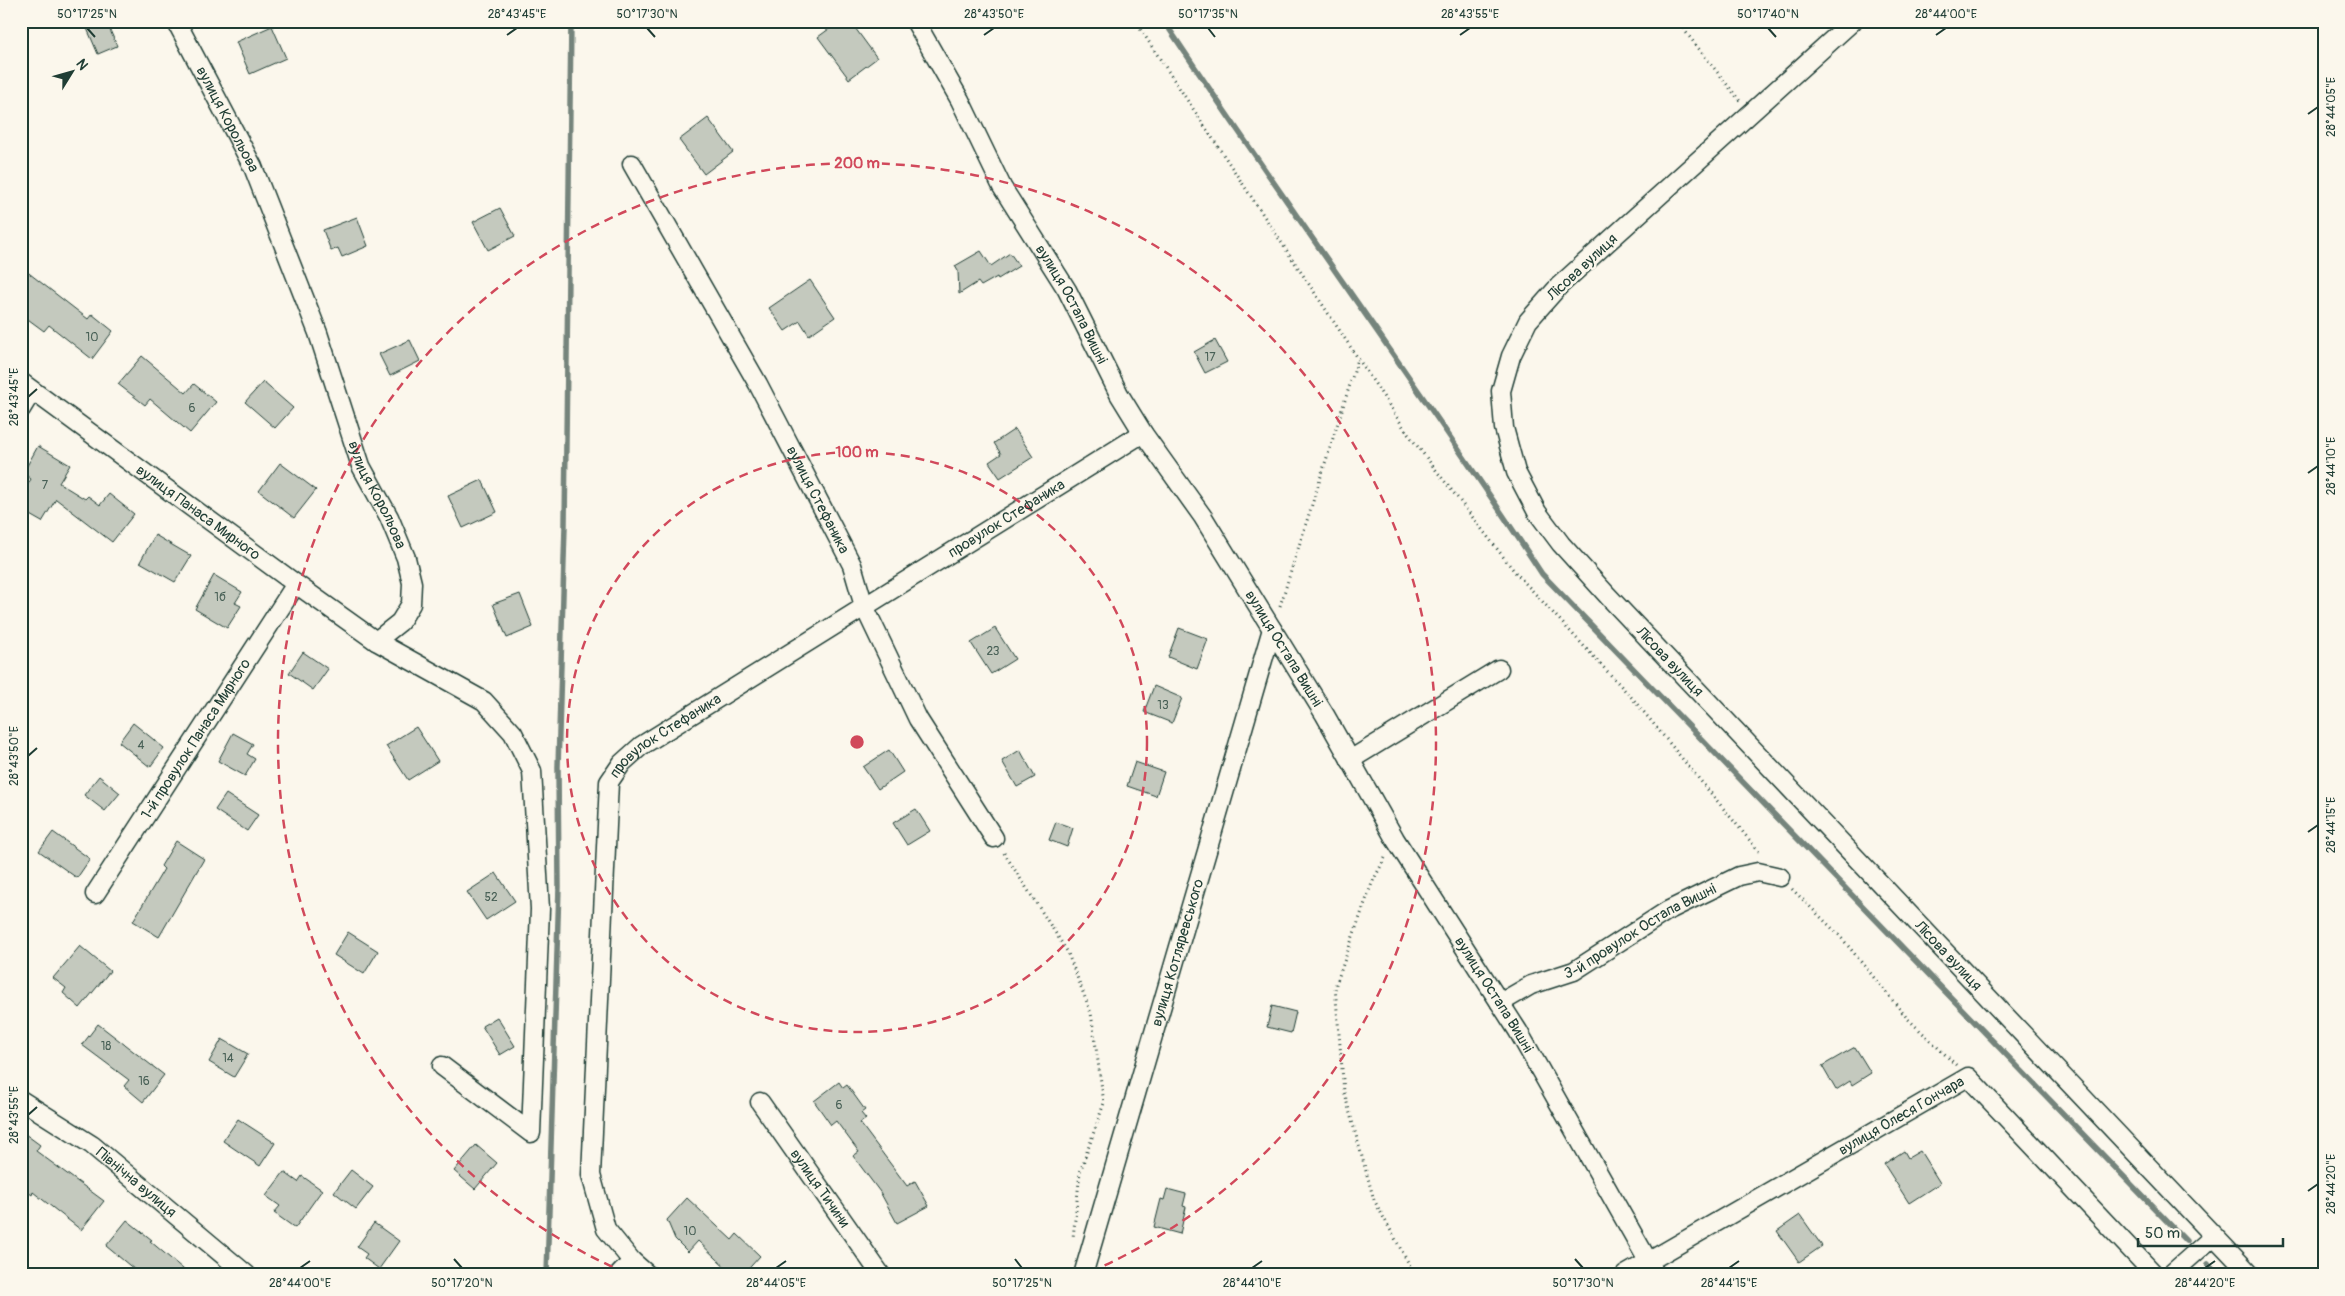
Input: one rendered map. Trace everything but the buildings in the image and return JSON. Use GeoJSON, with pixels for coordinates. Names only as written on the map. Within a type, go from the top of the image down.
{"type":"FeatureCollection","features":[{"type":"Feature","properties":{"kind":"street","name":"вулиця Корольова"},"geometry":{"type":"LineString","coordinates":[[176,21],[253,168],[318,333],[361,466],[389,517],[406,558],[412,583],[411,604],[400,622],[376,641]]}},
{"type":"Feature","properties":{"kind":"street","name":"вулиця Остапа Вишні"},"geometry":{"type":"LineString","coordinates":[[915,21],[960,100],[1002,187],[1067,290],[1119,394],[1143,434],[1203,517],[1272,629],[1395,839],[1518,1030],[1652,1268]]}},
{"type":"Feature","properties":{"kind":"street","name":"Лісова вулиця"},"geometry":{"type":"LineString","coordinates":[[1853,21],[1559,286],[1528,321],[1511,356],[1502,391],[1504,428],[1516,472],[1537,512],[1561,544],[1608,596],[2252,1275]]}},
{"type":"Feature","properties":{"kind":"street","name":"вулиця Стефаника"},"geometry":{"type":"LineString","coordinates":[[632,164],[758,384],[852,565],[864,606],[918,719],[994,838]]}},
{"type":"Feature","properties":{"kind":"street","name":"вулиця Панаса Мирного"},"geometry":{"type":"LineString","coordinates":[[27,387],[376,641]]}},
{"type":"Feature","properties":{"kind":"street"},"geometry":{"type":"LineString","coordinates":[[21,409],[27,387]]}},
{"type":"Feature","properties":{"kind":"street","name":"провулок Стефаника"},"geometry":{"type":"LineString","coordinates":[[648,1275],[632,1261],[606,1229],[591,1175],[609,782],[622,763],[641,746],[1143,434]]}},
{"type":"Feature","properties":{"kind":"street","name":"1-й провулок Панаса Мирного"},"geometry":{"type":"LineString","coordinates":[[94,894],[296,584]]}},
{"type":"Feature","properties":{"kind":"street","name":"вулиця Котляревського"},"geometry":{"type":"LineString","coordinates":[[1083,1275],[1272,629]]}},
{"type":"Feature","properties":{"kind":"street"},"geometry":{"type":"LineString","coordinates":[[376,641],[484,701],[513,733],[532,772],[540,909],[531,1133],[442,1066]]}},
{"type":"Feature","properties":{"kind":"street"},"geometry":{"type":"LineString","coordinates":[[1350,760],[1499,669]]}},
{"type":"Feature","properties":{"kind":"street","name":"3-й провулок Остапа Вишні"},"geometry":{"type":"LineString","coordinates":[[1500,1003],[1531,985],[1574,971],[1667,911],[1739,876],[1758,872],[1780,877]]}},
{"type":"Feature","properties":{"kind":"street","name":"вулиця Олеся Гончара"},"geometry":{"type":"LineString","coordinates":[[1625,1275],[1652,1268],[1968,1077],[2155,1275]]}},
{"type":"Feature","properties":{"kind":"street","name":"Північна вулиця"},"geometry":{"type":"LineString","coordinates":[[21,1100],[92,1145],[247,1275]]}},
{"type":"Feature","properties":{"kind":"street","name":"вулиця Тичини"},"geometry":{"type":"LineString","coordinates":[[760,1102],[880,1275]]}},
{"type":"Feature","properties":{"kind":"street"},"geometry":{"type":"LineString","coordinates":[[2170,1275],[2214,1236]]}},
{"type":"Feature","properties":{"kind":"street"},"geometry":{"type":"LineString","coordinates":[[618,1275],[632,1261]]}},
{"type":"Feature","properties":{"kind":"path"},"geometry":{"type":"LineString","coordinates":[[1135,21],[1408,434],[1515,572],[1633,699],[1762,855]]}},
{"type":"Feature","properties":{"kind":"path"},"geometry":{"type":"LineString","coordinates":[[1677,21],[1750,114]]}},
{"type":"Feature","properties":{"kind":"path"},"geometry":{"type":"LineString","coordinates":[[1272,629],[1358,358]]}},
{"type":"Feature","properties":{"kind":"path"},"geometry":{"type":"LineString","coordinates":[[994,838],[1067,951],[1091,1013],[1104,1103],[1080,1172],[1072,1246]]}},
{"type":"Feature","properties":{"kind":"path"},"geometry":{"type":"LineString","coordinates":[[1395,839],[1372,883],[1335,987],[1344,1092],[1374,1200],[1415,1275]]}},
{"type":"Feature","properties":{"kind":"path"},"geometry":{"type":"LineString","coordinates":[[1780,877],[1840,936],[1907,1018],[1968,1077]]}},
{"type":"Feature","properties":{"kind":"waterway"},"geometry":{"type":"LineString","coordinates":[[547,1275],[559,887],[558,767],[565,526],[571,21]]}},
{"type":"Feature","properties":{"kind":"waterway"},"geometry":{"type":"LineString","coordinates":[[1164,21],[1449,435],[1542,574],[2186,1241]]}},
{"type":"Feature","properties":{"kind":"waterway"},"geometry":{"type":"LineString","coordinates":[[2208,1264],[2218,1275]]}}]}
